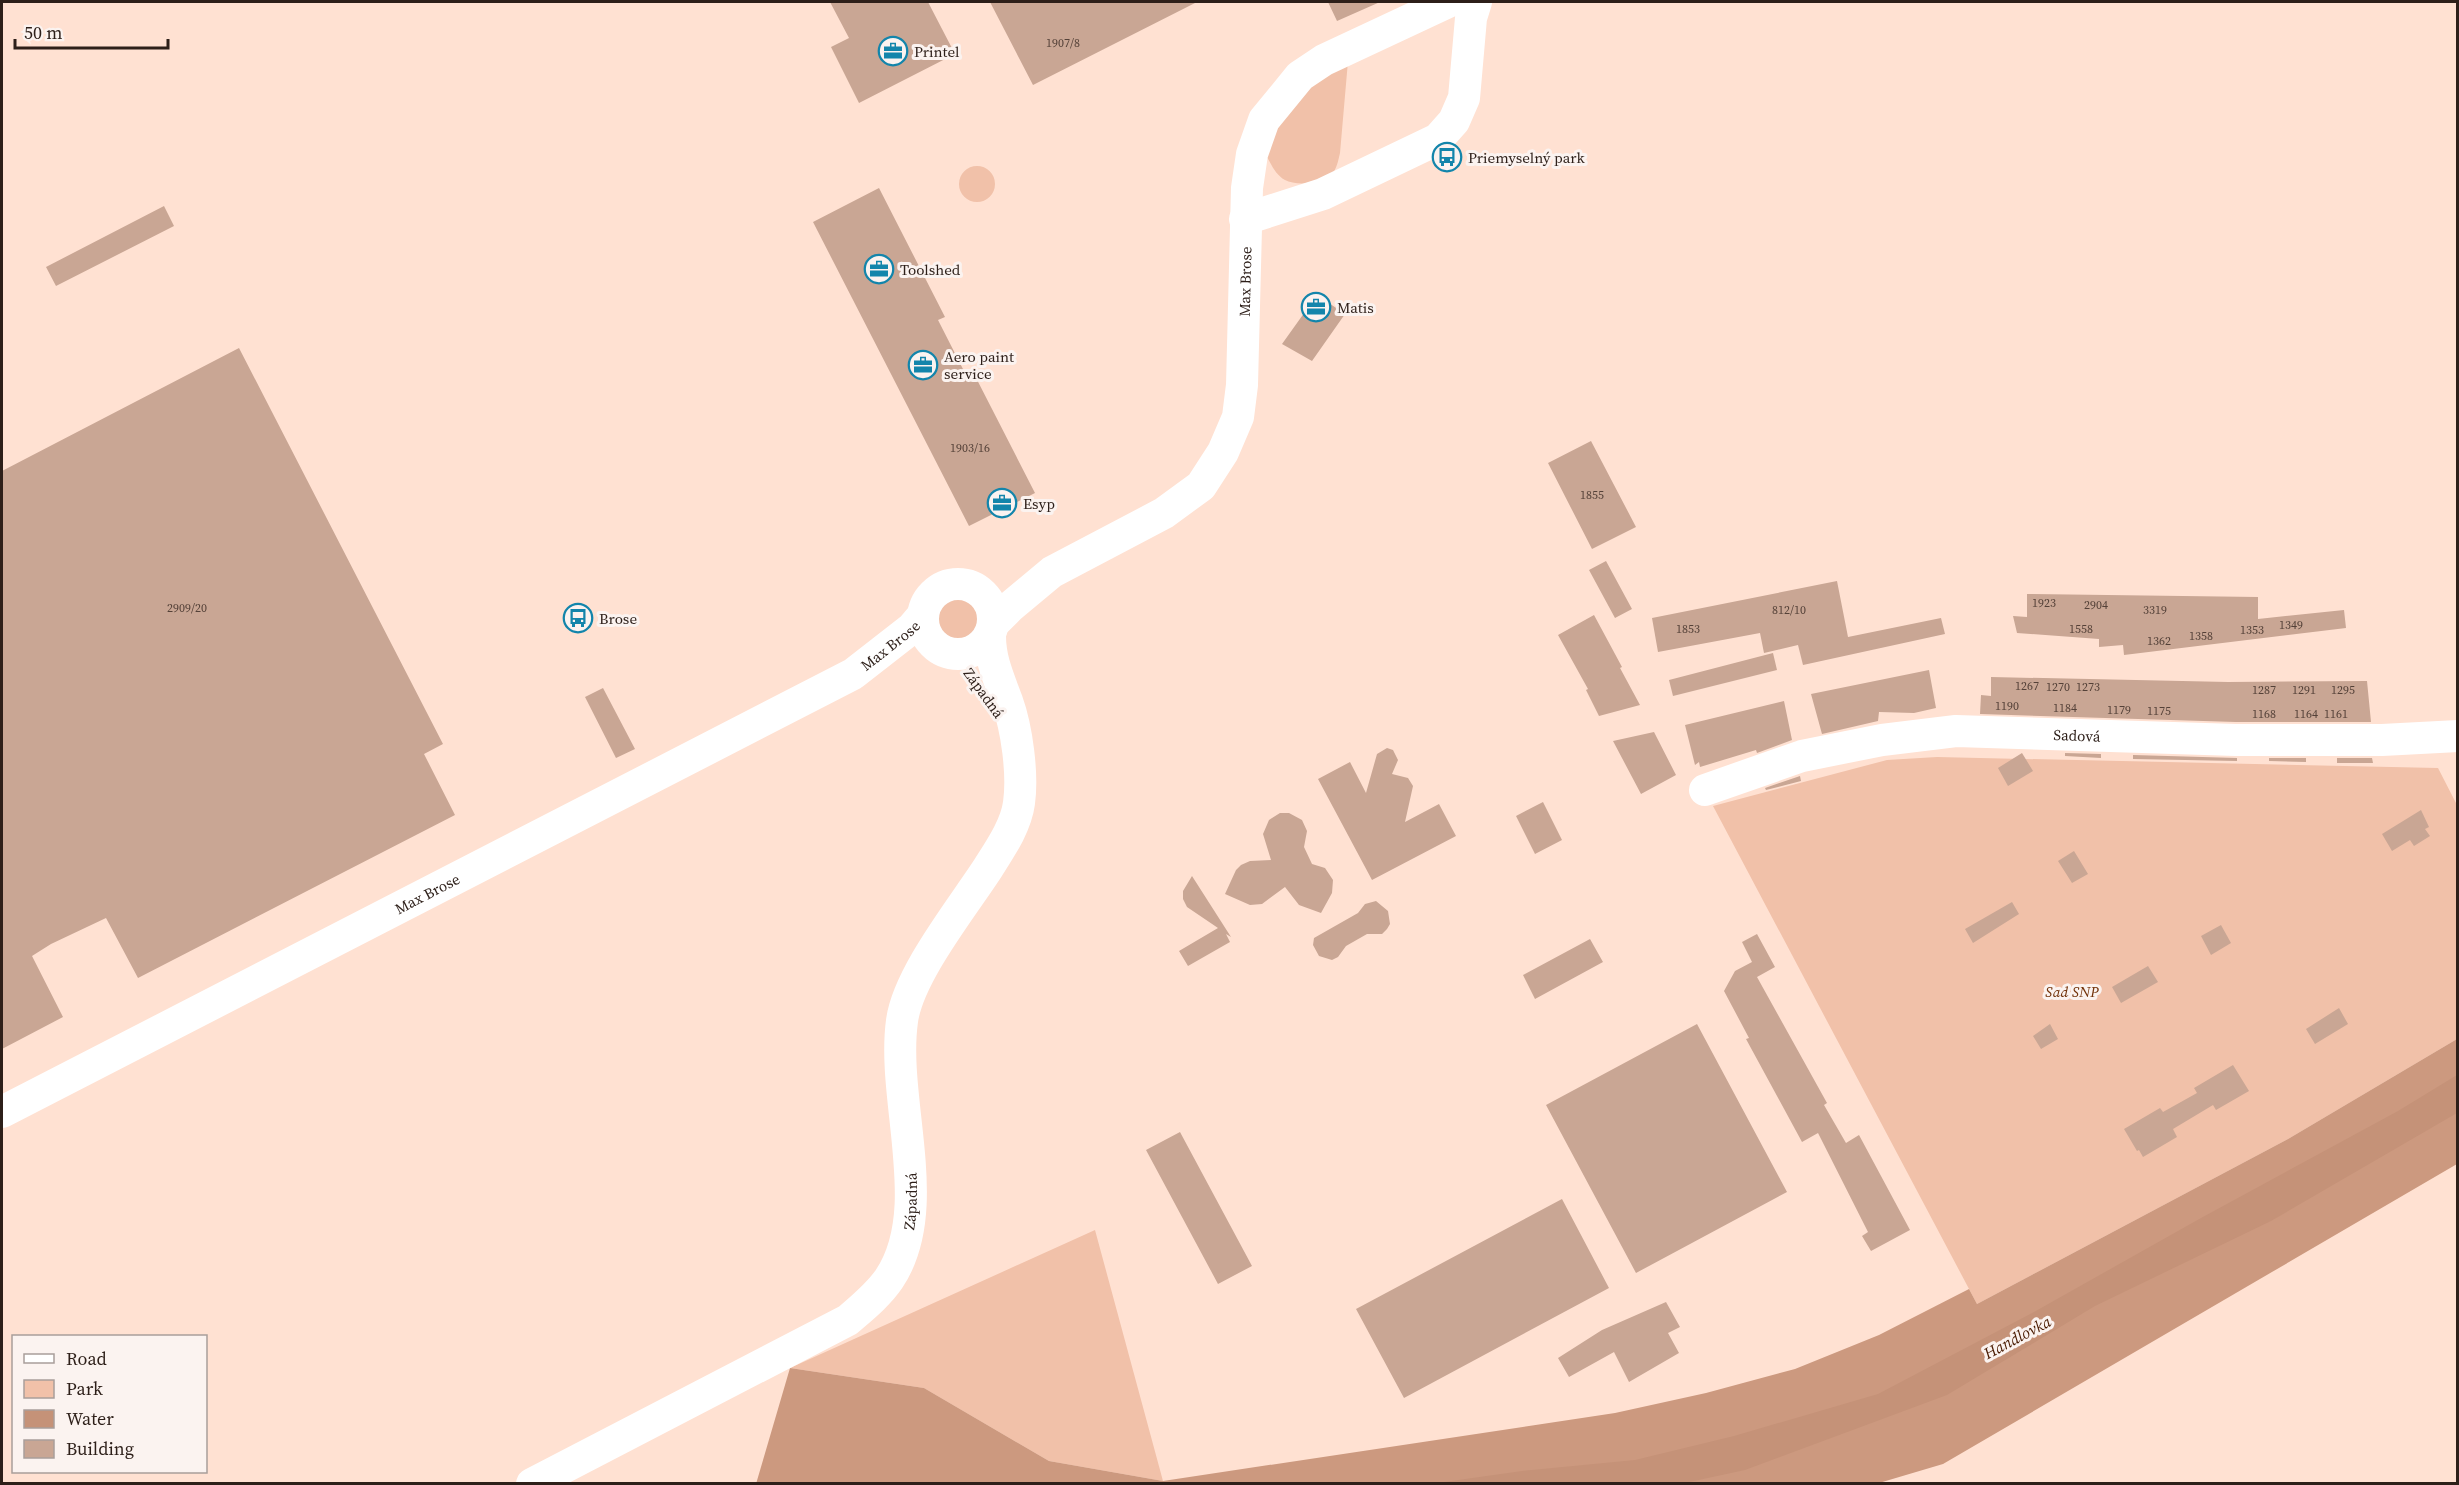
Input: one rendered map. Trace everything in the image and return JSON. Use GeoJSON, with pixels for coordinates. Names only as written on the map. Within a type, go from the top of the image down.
{"type":"FeatureCollection","features":[{"type":"Feature","properties":{"kind":"street","name":"Max Brose"},"geometry":{"type":"LineString","coordinates":[[853,674],[945,651],[964,654],[976,650],[1010,607],[1052,572],[1164,513],[1201,486],[1224,452],[1238,417],[1242,385],[1245,219],[1252,154],[1264,120],[1300,76],[1324,60],[1448,2]]}},
{"type":"Feature","properties":{"kind":"street"},"geometry":{"type":"LineString","coordinates":[[1245,219],[1323,194],[1438,139],[1454,121],[1464,98],[1471,18],[1476,2]]}},
{"type":"Feature","properties":{"kind":"street","name":"Max Brose"},"geometry":{"type":"LineString","coordinates":[[2,1112],[853,674],[912,628],[923,615],[927,603],[941,589],[960,584],[978,590],[1052,572]]}},
{"type":"Feature","properties":{"kind":"street"},"geometry":{"type":"LineString","coordinates":[[978,590],[991,604],[992,630]]}},
{"type":"Feature","properties":{"kind":"street","name":"Max Brose"},"geometry":{"type":"LineString","coordinates":[[923,615],[926,634],[945,651]]}},
{"type":"Feature","properties":{"kind":"street","name":"Západná"},"geometry":{"type":"LineString","coordinates":[[532,1484],[848,1320],[874,1298],[890,1278],[902,1255],[909,1232],[911,1193],[900,1055],[902,1021],[907,998],[920,972],[1003,845],[1019,806],[1022,771],[1008,703],[990,652],[992,630]]}},
{"type":"Feature","properties":{"kind":"street","name":"Západná"},"geometry":{"type":"LineString","coordinates":[[945,651],[977,681],[1014,736]]}},
{"type":"Feature","properties":{"kind":"street","name":"Sadová"},"geometry":{"type":"LineString","coordinates":[[1705,790],[1802,756],[1882,740],[1956,731],[2236,740],[2382,740],[2457,736]]}},
{"type":"Feature","properties":{"kind":"green space"},"geometry":{"type":"Polygon","coordinates":[[[1348,61],[1340,153],[1335,170],[1327,178],[1315,182],[1295,183],[1285,180],[1277,173],[1267,157],[1278,122],[1319,79],[1348,61]]]}},
{"type":"Feature","properties":{"kind":"green space"},"geometry":{"type":"Polygon","coordinates":[[[977,166],[990,171],[995,184],[990,197],[977,202],[964,197],[959,184],[964,171],[977,166]]]}},
{"type":"Feature","properties":{"kind":"green space"},"geometry":{"type":"Polygon","coordinates":[[[958,599],[972,605],[978,619],[972,633],[958,639],[944,633],[938,619],[944,605],[958,599]]]}},
{"type":"Feature","properties":{"kind":"green space","name":"Sad SNP"},"geometry":{"type":"Polygon","coordinates":[[[1937,757],[2438,768],[2457,805],[2457,1039],[2288,1139],[1977,1304],[1713,806],[1887,760],[1937,757]]]}},
{"type":"Feature","properties":{"kind":"green space"},"geometry":{"type":"Polygon","coordinates":[[[1095,1230],[1163,1481],[1049,1461],[924,1388],[790,1368],[1095,1230]]]}},
{"type":"Feature","properties":{"kind":"shaded area"},"geometry":{"type":"Polygon","coordinates":[[[2457,1039],[2457,1164],[1943,1464],[1879,1483],[756,1484],[790,1368],[924,1388],[1049,1461],[1163,1481],[1615,1413],[1706,1393],[1795,1369],[1879,1335],[1969,1289],[1977,1304],[2288,1139],[2457,1039]]]}},
{"type":"Feature","properties":{"kind":"water","name":"Handlovka"},"geometry":{"type":"Polygon","coordinates":[[[2457,1075],[2457,1113],[2271,1221],[2095,1306],[1947,1395],[1745,1470],[1680,1484],[1437,1483],[1522,1471],[1635,1460],[1734,1436],[1878,1394],[2034,1312],[2398,1111],[2457,1075]]]}},
{"type":"Feature","properties":{"kind":"building","name":"Printel"},"geometry":{"type":"Polygon","coordinates":[[[830,2],[928,2],[955,54],[859,103],[831,47],[849,38],[830,2]]]}},
{"type":"Feature","properties":{"kind":"building"},"geometry":{"type":"Polygon","coordinates":[[[990,2],[1197,2],[1033,85],[990,2]]]}},
{"type":"Feature","properties":{"kind":"building"},"geometry":{"type":"Polygon","coordinates":[[[1328,2],[1380,2],[1337,21],[1328,2]]]}},
{"type":"Feature","properties":{"kind":"building"},"geometry":{"type":"Polygon","coordinates":[[[879,188],[945,317],[938,320],[965,373],[972,370],[1035,493],[969,526],[813,222],[879,188]]]}},
{"type":"Feature","properties":{"kind":"building"},"geometry":{"type":"Polygon","coordinates":[[[164,206],[174,226],[56,286],[46,267],[164,206]]]}},
{"type":"Feature","properties":{"kind":"building"},"geometry":{"type":"Polygon","coordinates":[[[1317,295],[1345,314],[1312,361],[1282,344],[1317,295]]]}},
{"type":"Feature","properties":{"kind":"building"},"geometry":{"type":"Polygon","coordinates":[[[239,348],[443,744],[424,754],[455,815],[138,978],[106,918],[51,944],[32,956],[63,1017],[2,1049],[2,471],[239,348]]]}},
{"type":"Feature","properties":{"kind":"building"},"geometry":{"type":"Polygon","coordinates":[[[1591,441],[1636,527],[1592,549],[1548,463],[1591,441]]]}},
{"type":"Feature","properties":{"kind":"building"},"geometry":{"type":"Polygon","coordinates":[[[1606,561],[1632,609],[1615,618],[1589,570],[1606,561]]]}},
{"type":"Feature","properties":{"kind":"building"},"geometry":{"type":"Polygon","coordinates":[[[1837,581],[1848,637],[1941,618],[1945,634],[1803,665],[1798,645],[1764,653],[1760,633],[1658,652],[1652,618],[1837,581]]]}},
{"type":"Feature","properties":{"kind":"building"},"geometry":{"type":"Polygon","coordinates":[[[2027,594],[2258,597],[2258,619],[2344,610],[2346,628],[2124,655],[2123,645],[2099,647],[2099,639],[2017,633],[2013,616],[2027,617],[2027,594]]]}},
{"type":"Feature","properties":{"kind":"building"},"geometry":{"type":"Polygon","coordinates":[[[1594,615],[1640,705],[1599,716],[1586,690],[1588,689],[1558,635],[1594,615]]]}},
{"type":"Feature","properties":{"kind":"building"},"geometry":{"type":"Polygon","coordinates":[[[1773,653],[1777,670],[1673,696],[1669,680],[1773,653]]]}},
{"type":"Feature","properties":{"kind":"building"},"geometry":{"type":"Polygon","coordinates":[[[1929,670],[1936,708],[1914,713],[1879,712],[1878,721],[1822,734],[1811,694],[1929,670]]]}},
{"type":"Feature","properties":{"kind":"building"},"geometry":{"type":"Polygon","coordinates":[[[1991,677],[2228,682],[2367,681],[2371,722],[2236,722],[1980,714],[1981,695],[1991,696],[1991,677]]]}},
{"type":"Feature","properties":{"kind":"building"},"geometry":{"type":"Polygon","coordinates":[[[603,688],[635,749],[616,758],[585,697],[603,688]]]}},
{"type":"Feature","properties":{"kind":"building"},"geometry":{"type":"Polygon","coordinates":[[[1784,701],[1792,740],[1757,753],[1756,750],[1700,767],[1699,762],[1695,765],[1685,725],[1784,701]]]}},
{"type":"Feature","properties":{"kind":"building"},"geometry":{"type":"Polygon","coordinates":[[[1654,732],[1676,775],[1641,794],[1613,741],[1654,732]]]}},
{"type":"Feature","properties":{"kind":"building"},"geometry":{"type":"Polygon","coordinates":[[[1387,748],[1393,750],[1398,760],[1392,774],[1408,778],[1413,786],[1405,822],[1439,804],[1456,836],[1372,880],[1318,779],[1350,762],[1366,793],[1377,754],[1387,748]]]}},
{"type":"Feature","properties":{"kind":"building"},"geometry":{"type":"Polygon","coordinates":[[[2022,753],[2033,771],[2008,786],[1998,768],[2022,753]]]}},
{"type":"Feature","properties":{"kind":"building"},"geometry":{"type":"Polygon","coordinates":[[[2065,753],[2101,754],[2101,758],[2065,756],[2065,753]]]}},
{"type":"Feature","properties":{"kind":"building"},"geometry":{"type":"Polygon","coordinates":[[[2133,755],[2237,758],[2237,761],[2133,759],[2133,755]]]}},
{"type":"Feature","properties":{"kind":"building"},"geometry":{"type":"Polygon","coordinates":[[[2269,758],[2306,758],[2306,762],[2269,761],[2269,758]]]}},
{"type":"Feature","properties":{"kind":"building"},"geometry":{"type":"Polygon","coordinates":[[[2337,758],[2372,758],[2373,763],[2337,763],[2337,758]]]}},
{"type":"Feature","properties":{"kind":"building"},"geometry":{"type":"Polygon","coordinates":[[[1800,776],[1801,781],[1766,790],[1765,788],[1800,776]]]}},
{"type":"Feature","properties":{"kind":"building"},"geometry":{"type":"Polygon","coordinates":[[[1543,802],[1562,840],[1535,854],[1516,816],[1543,802]]]}},
{"type":"Feature","properties":{"kind":"building"},"geometry":{"type":"Polygon","coordinates":[[[2421,810],[2429,827],[2425,829],[2430,836],[2414,846],[2410,840],[2392,851],[2382,834],[2421,810]]]}},
{"type":"Feature","properties":{"kind":"building"},"geometry":{"type":"Polygon","coordinates":[[[1280,813],[1289,813],[1302,820],[1307,831],[1304,847],[1312,864],[1325,868],[1333,880],[1332,893],[1321,913],[1299,905],[1285,887],[1262,904],[1250,905],[1225,894],[1236,870],[1241,865],[1250,861],[1271,860],[1263,834],[1269,820],[1280,813]]]}},
{"type":"Feature","properties":{"kind":"building"},"geometry":{"type":"Polygon","coordinates":[[[2074,851],[2088,874],[2072,883],[2058,861],[2074,851]]]}},
{"type":"Feature","properties":{"kind":"building"},"geometry":{"type":"Polygon","coordinates":[[[1192,876],[1231,937],[1226,934],[1230,942],[1188,966],[1179,951],[1218,928],[1187,907],[1183,899],[1183,891],[1192,876]]]}},
{"type":"Feature","properties":{"kind":"building"},"geometry":{"type":"Polygon","coordinates":[[[1376,901],[1388,911],[1390,924],[1382,934],[1367,934],[1346,946],[1338,957],[1332,960],[1319,956],[1313,945],[1314,938],[1358,913],[1365,904],[1376,901]]]}},
{"type":"Feature","properties":{"kind":"building"},"geometry":{"type":"Polygon","coordinates":[[[2012,902],[2019,914],[1973,943],[1965,929],[2012,902]]]}},
{"type":"Feature","properties":{"kind":"building"},"geometry":{"type":"Polygon","coordinates":[[[2221,925],[2231,943],[2211,955],[2201,936],[2221,925]]]}},
{"type":"Feature","properties":{"kind":"building"},"geometry":{"type":"Polygon","coordinates":[[[1757,934],[1775,967],[1757,977],[1827,1103],[1824,1105],[1846,1143],[1859,1135],[1910,1230],[1871,1251],[1862,1236],[1868,1232],[1818,1133],[1802,1142],[1746,1039],[1749,1038],[1724,991],[1735,971],[1752,962],[1742,942],[1757,934]]]}},
{"type":"Feature","properties":{"kind":"building"},"geometry":{"type":"Polygon","coordinates":[[[1590,939],[1603,962],[1535,999],[1523,975],[1590,939]]]}},
{"type":"Feature","properties":{"kind":"building"},"geometry":{"type":"Polygon","coordinates":[[[2148,966],[2158,982],[2121,1003],[2112,987],[2148,966]]]}},
{"type":"Feature","properties":{"kind":"building"},"geometry":{"type":"Polygon","coordinates":[[[2339,1008],[2348,1024],[2315,1044],[2306,1029],[2339,1008]]]}},
{"type":"Feature","properties":{"kind":"building"},"geometry":{"type":"Polygon","coordinates":[[[1697,1024],[1787,1192],[1636,1273],[1546,1105],[1697,1024]]]}},
{"type":"Feature","properties":{"kind":"building"},"geometry":{"type":"Polygon","coordinates":[[[2050,1024],[2058,1039],[2041,1049],[2033,1036],[2050,1024]]]}},
{"type":"Feature","properties":{"kind":"building"},"geometry":{"type":"Polygon","coordinates":[[[2233,1065],[2249,1091],[2216,1110],[2213,1105],[2173,1129],[2177,1137],[2143,1157],[2139,1150],[2137,1151],[2124,1129],[2160,1108],[2163,1112],[2197,1093],[2194,1088],[2233,1065]]]}},
{"type":"Feature","properties":{"kind":"building"},"geometry":{"type":"Polygon","coordinates":[[[1180,1132],[1252,1266],[1218,1284],[1146,1150],[1180,1132]]]}},
{"type":"Feature","properties":{"kind":"building"},"geometry":{"type":"Polygon","coordinates":[[[1562,1199],[1609,1288],[1404,1398],[1356,1309],[1562,1199]]]}},
{"type":"Feature","properties":{"kind":"building"},"geometry":{"type":"Polygon","coordinates":[[[1666,1302],[1680,1327],[1668,1333],[1679,1353],[1629,1382],[1614,1352],[1569,1377],[1558,1358],[1602,1330],[1666,1302]]]}},
{"type":"Feature","properties":{"kind":"place","name":"Printel"},"geometry":{"type":"Point","coordinates":[893,51]}},
{"type":"Feature","properties":{"kind":"place","name":"Priemyselný park"},"geometry":{"type":"Point","coordinates":[1447,157]}},
{"type":"Feature","properties":{"kind":"place","name":"Toolshed"},"geometry":{"type":"Point","coordinates":[879,269]}},
{"type":"Feature","properties":{"kind":"place","name":"Matis"},"geometry":{"type":"Point","coordinates":[1316,307]}},
{"type":"Feature","properties":{"kind":"place","name":"Aero paint service"},"geometry":{"type":"Point","coordinates":[923,365]}},
{"type":"Feature","properties":{"kind":"place","name":"Esyp"},"geometry":{"type":"Point","coordinates":[1002,503]}},
{"type":"Feature","properties":{"kind":"place","name":"Brose"},"geometry":{"type":"Point","coordinates":[578,618]}}]}
